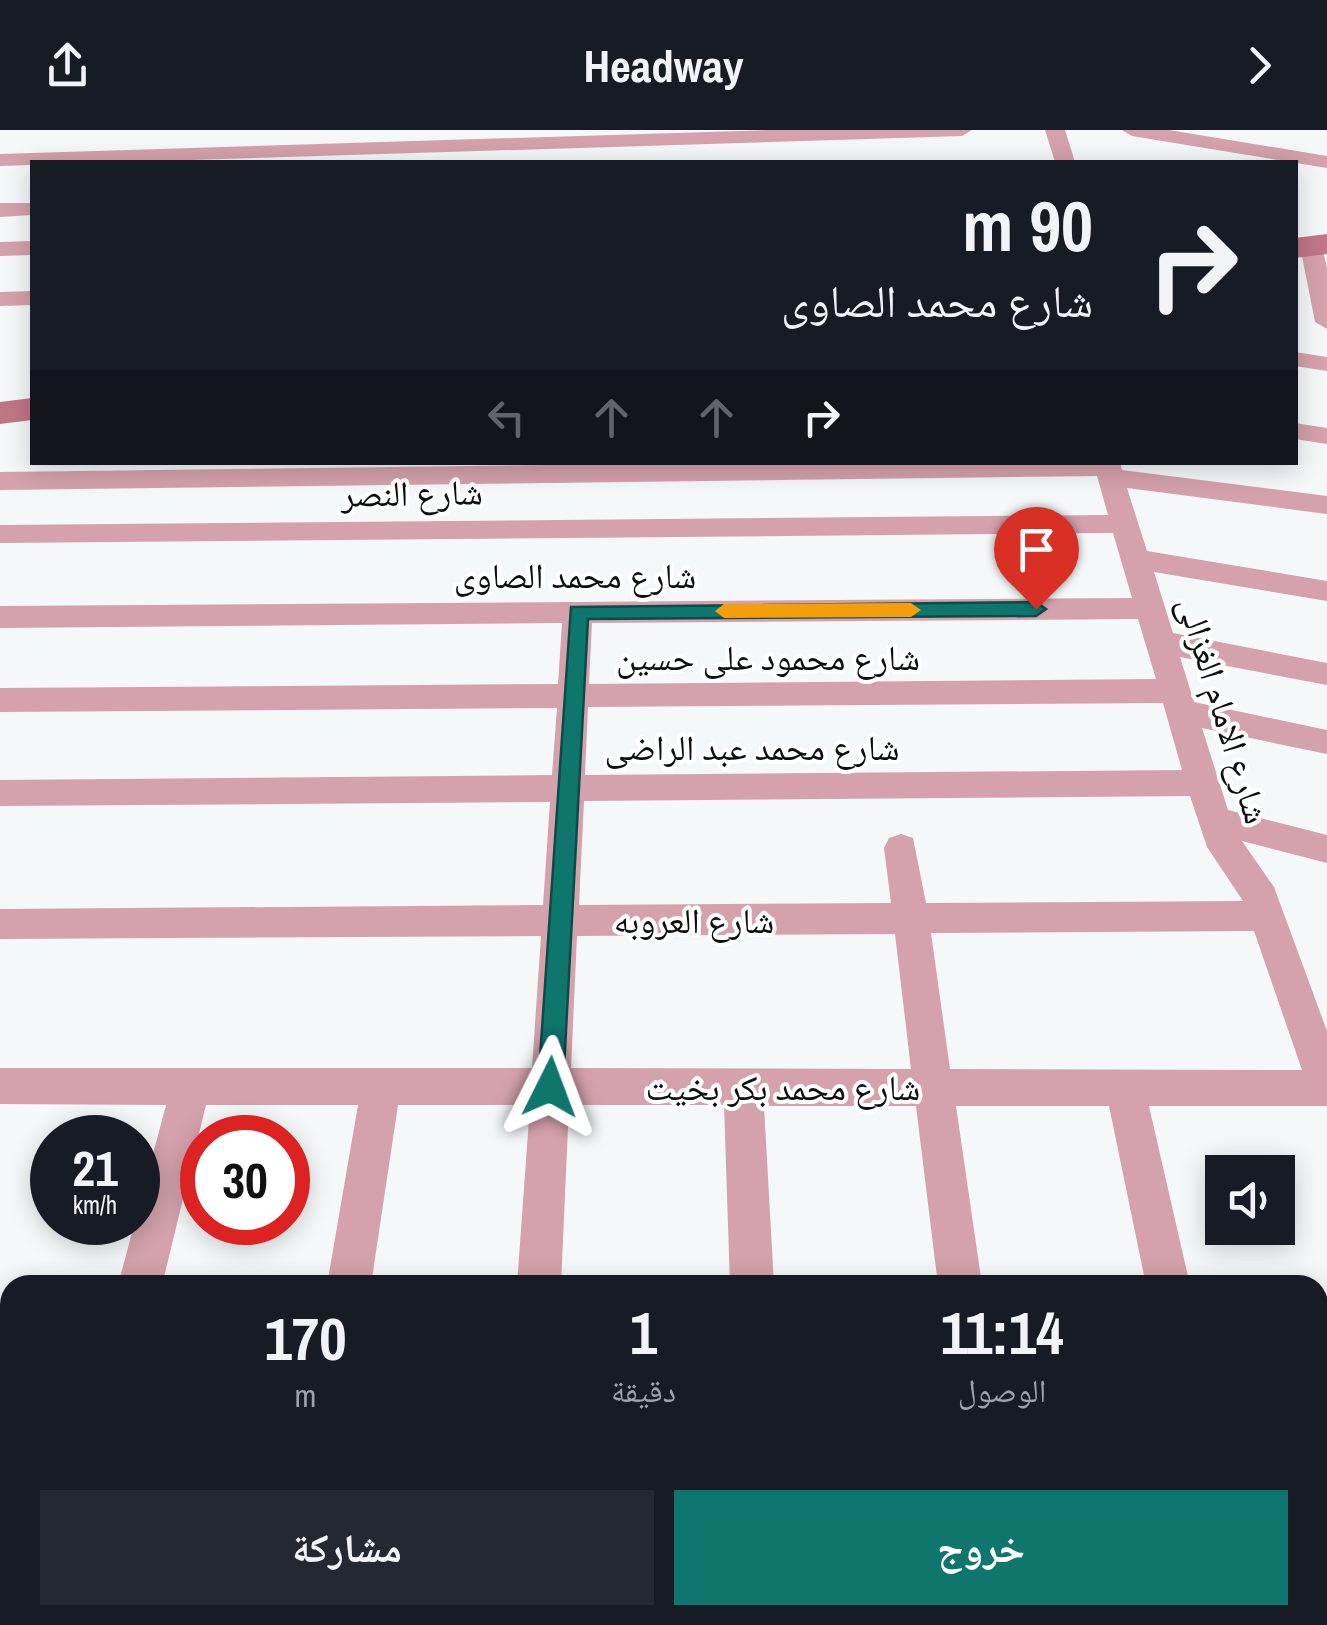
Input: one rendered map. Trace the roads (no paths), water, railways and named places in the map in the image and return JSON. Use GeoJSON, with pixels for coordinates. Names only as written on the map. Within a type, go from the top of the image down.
{"type":"FeatureCollection","features":[{"type":"Feature","properties":{"kind":"street"},"geometry":{"type":"LineString","coordinates":[[0,160],[962,130]]}},
{"type":"Feature","properties":{"kind":"street"},"geometry":{"type":"LineString","coordinates":[[1055,130],[1064,160]]}},
{"type":"Feature","properties":{"kind":"street"},"geometry":{"type":"LineString","coordinates":[[1143,132],[1327,162]]}},
{"type":"Feature","properties":{"kind":"street"},"geometry":{"type":"LineString","coordinates":[[1143,132],[1161,160]]}},
{"type":"Feature","properties":{"kind":"street"},"geometry":{"type":"LineString","coordinates":[[1311,236],[1327,322]]}},
{"type":"Feature","properties":{"kind":"street"},"geometry":{"type":"LineString","coordinates":[[0,249],[30,248]]}},
{"type":"Feature","properties":{"kind":"street"},"geometry":{"type":"LineString","coordinates":[[0,299],[30,298]]}},
{"type":"Feature","properties":{"kind":"street"},"geometry":{"type":"LineString","coordinates":[[1298,359],[1327,364]]}},
{"type":"Feature","properties":{"kind":"street"},"geometry":{"type":"LineString","coordinates":[[0,384],[30,380]]}},
{"type":"Feature","properties":{"kind":"street"},"geometry":{"type":"LineString","coordinates":[[0,413],[30,409]]}},
{"type":"Feature","properties":{"kind":"street"},"geometry":{"type":"LineString","coordinates":[[1298,431],[1327,436]]}},
{"type":"Feature","properties":{"kind":"street"},"geometry":{"type":"LineString","coordinates":[[461,530],[468,469]]}},
{"type":"Feature","properties":{"kind":"street"},"geometry":{"type":"LineString","coordinates":[[0,481],[468,469],[1108,469],[1327,505]]}},
{"type":"Feature","properties":{"kind":"street","name":"شارع الامام الغزالى"},"geometry":{"type":"LineString","coordinates":[[1108,469],[1218,837],[1256,888],[1310,992],[1327,1086]]}},
{"type":"Feature","properties":{"kind":"street","name":"شارع النصر"},"geometry":{"type":"LineString","coordinates":[[0,534],[1125,524]]}},
{"type":"Feature","properties":{"kind":"street"},"geometry":{"type":"LineString","coordinates":[[1136,559],[1327,591]]}},
{"type":"Feature","properties":{"kind":"street","name":"شارع محمد الصاوى"},"geometry":{"type":"LineString","coordinates":[[0,616],[1151,608]]}},
{"type":"Feature","properties":{"kind":"street"},"geometry":{"type":"LineString","coordinates":[[540,1275],[578,612]]}},
{"type":"Feature","properties":{"kind":"street"},"geometry":{"type":"LineString","coordinates":[[1161,642],[1327,674]]}},
{"type":"Feature","properties":{"kind":"street","name":"شارع محمود على حسين"},"geometry":{"type":"LineString","coordinates":[[0,700],[574,696],[1179,702],[1327,742]]}},
{"type":"Feature","properties":{"kind":"street","name":"شارع محمد عبد الراضى"},"geometry":{"type":"LineString","coordinates":[[0,792],[1204,783]]}},
{"type":"Feature","properties":{"kind":"street"},"geometry":{"type":"LineString","coordinates":[[1214,820],[1327,849]]}},
{"type":"Feature","properties":{"kind":"street"},"geometry":{"type":"LineString","coordinates":[[901,848],[959,1275]]}},
{"type":"Feature","properties":{"kind":"street","name":"شارع العروبه"},"geometry":{"type":"LineString","coordinates":[[0,924],[1268,916]]}},
{"type":"Feature","properties":{"kind":"street"},"geometry":{"type":"LineString","coordinates":[[143,1275],[191,1086]]}},
{"type":"Feature","properties":{"kind":"street"},"geometry":{"type":"LineString","coordinates":[[351,1275],[381,1086]]}},
{"type":"Feature","properties":{"kind":"street","name":"شارع محمد بكر بخيت"},"geometry":{"type":"LineString","coordinates":[[1,1088],[1327,1086]]}},
{"type":"Feature","properties":{"kind":"street"},"geometry":{"type":"LineString","coordinates":[[742,1087],[751,1275]]}},
{"type":"Feature","properties":{"kind":"street"},"geometry":{"type":"LineString","coordinates":[[1125,1088],[1166,1275]]}}]}
